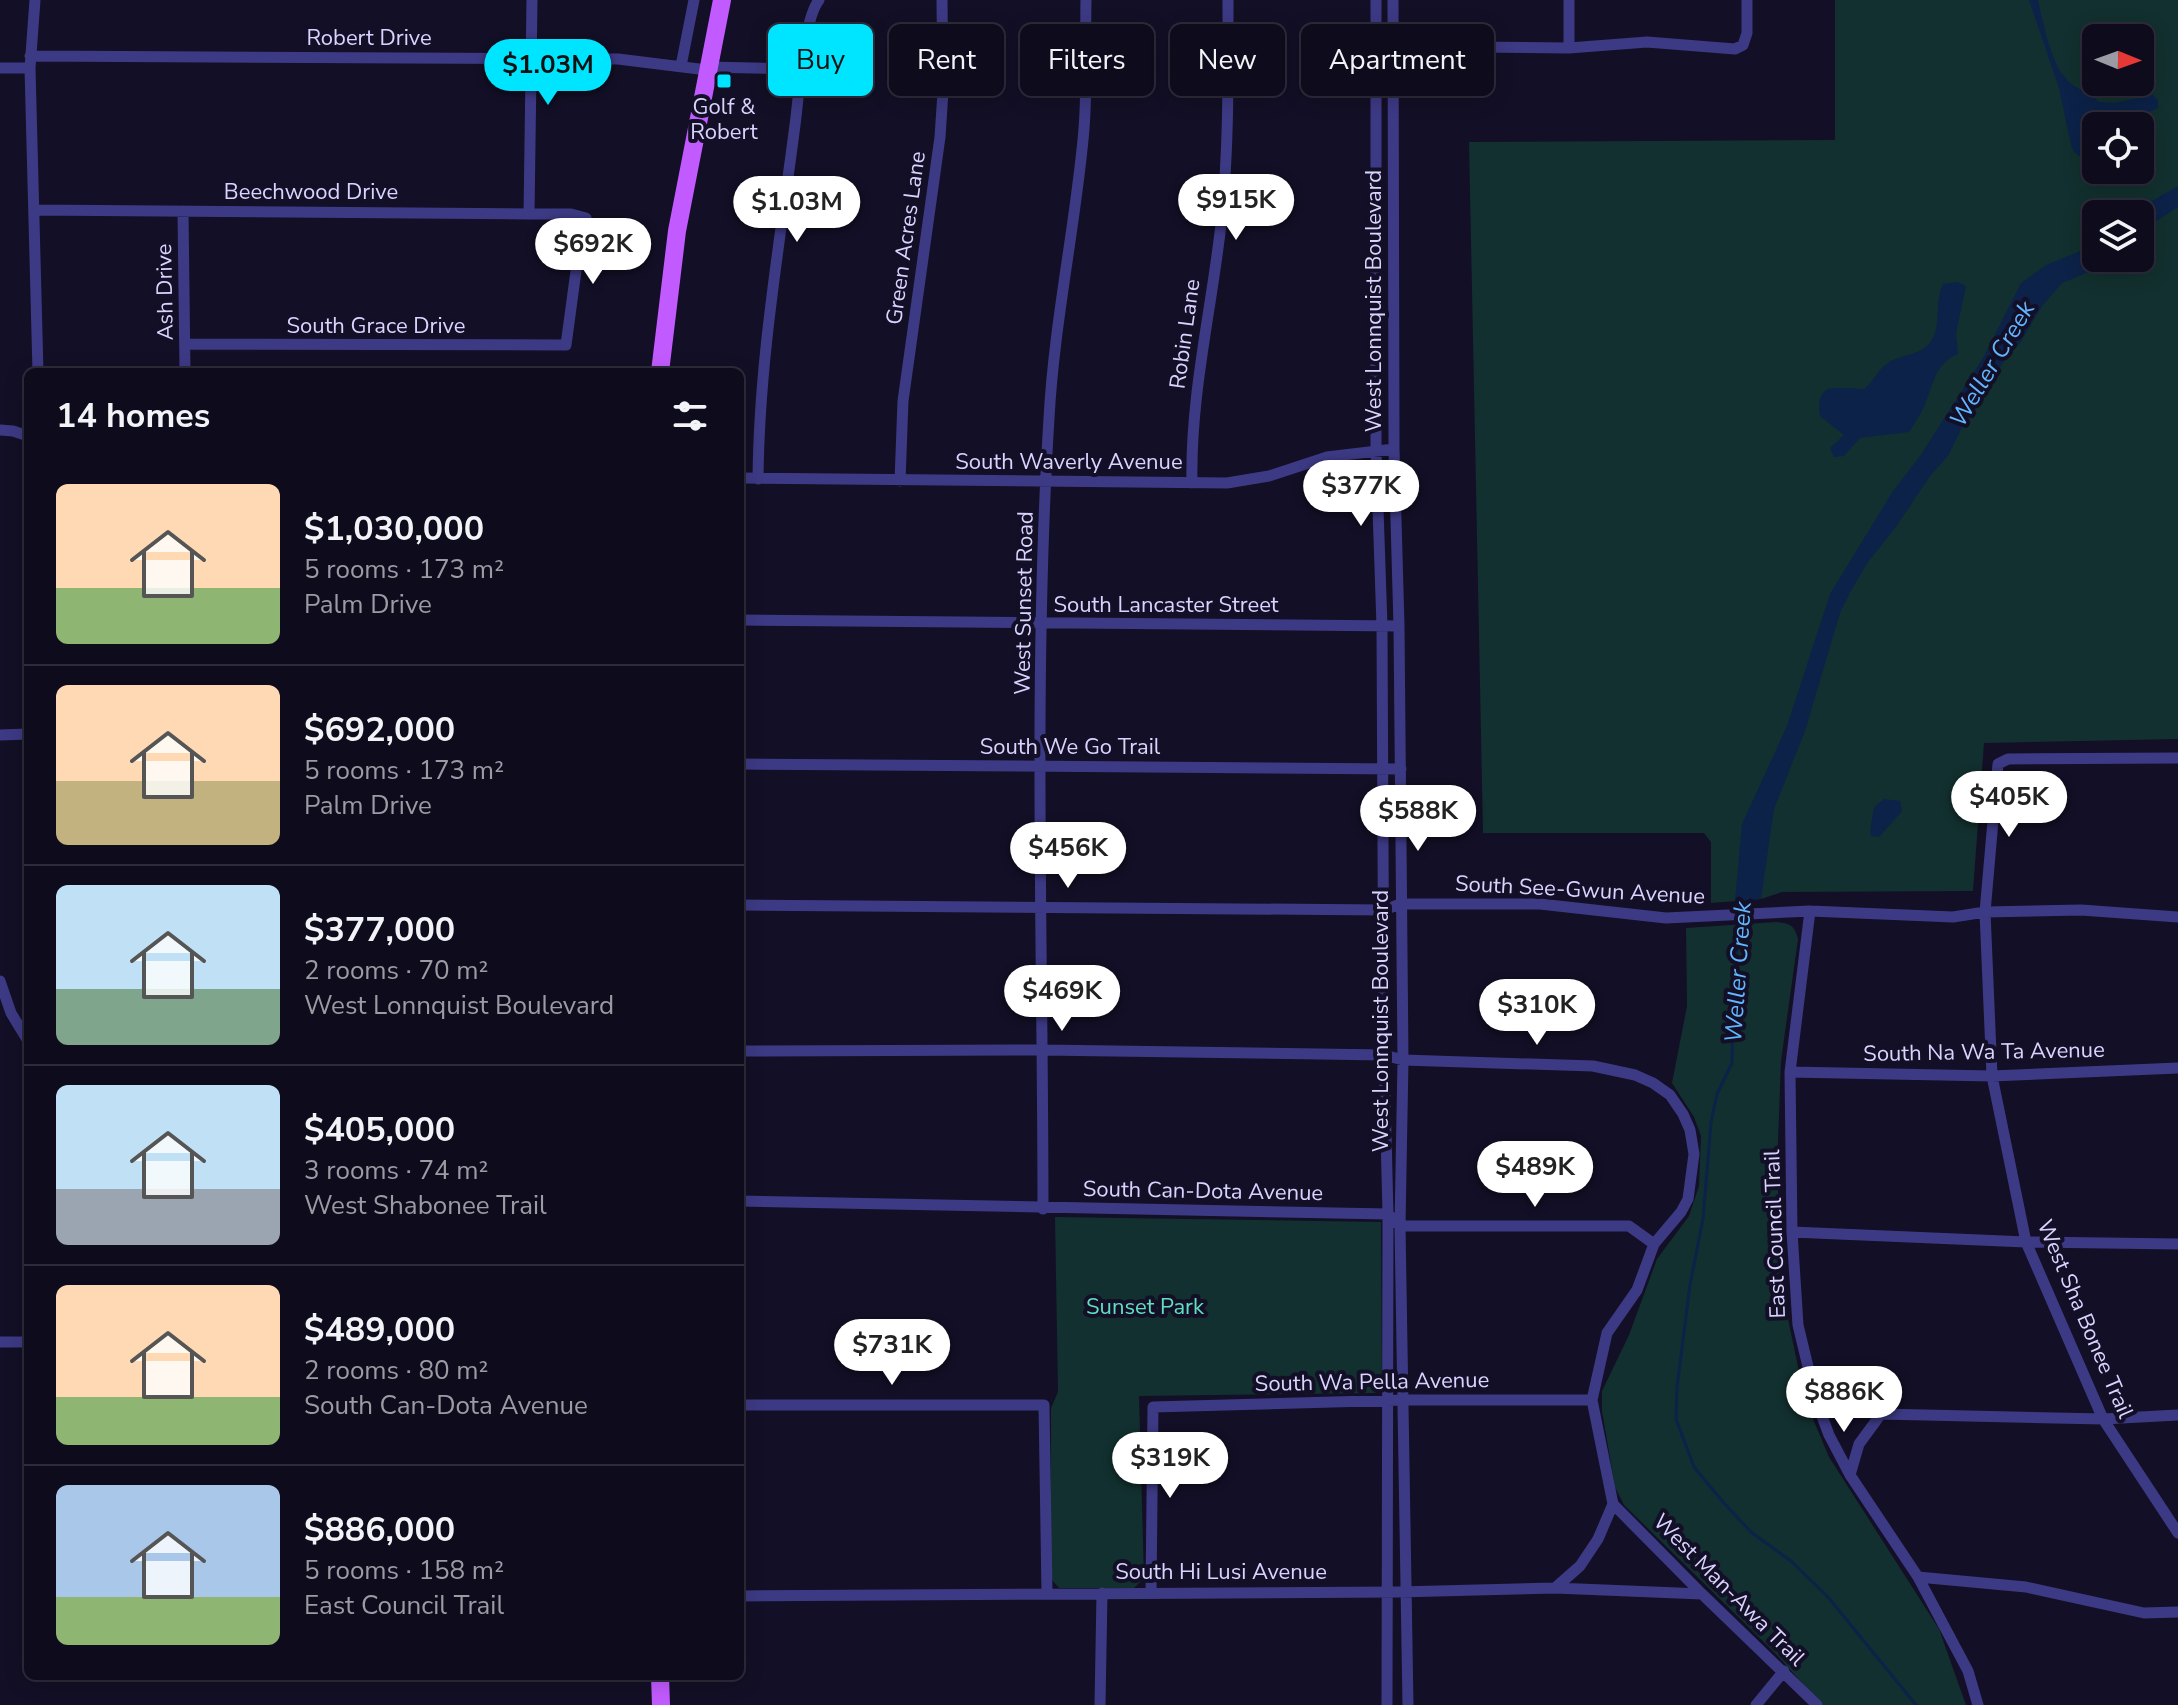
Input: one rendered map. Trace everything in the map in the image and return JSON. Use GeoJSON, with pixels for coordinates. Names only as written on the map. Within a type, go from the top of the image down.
{"type":"FeatureCollection","features":[{"type":"Feature","properties":{"kind":"main road"},"geometry":{"type":"LineString","coordinates":[[660,368],[677,231],[722,0]]}},
{"type":"Feature","properties":{"kind":"main road"},"geometry":{"type":"LineString","coordinates":[[660,1680],[661,1705]]}},
{"type":"Feature","properties":{"kind":"street"},"geometry":{"type":"LineString","coordinates":[[35,0],[30,62],[38,368]]}},
{"type":"Feature","properties":{"kind":"street"},"geometry":{"type":"LineString","coordinates":[[529,214],[532,0]]}},
{"type":"Feature","properties":{"kind":"street"},"geometry":{"type":"LineString","coordinates":[[681,66],[694,0]]}},
{"type":"Feature","properties":{"kind":"street"},"geometry":{"type":"LineString","coordinates":[[810,24],[819,0]]}},
{"type":"Feature","properties":{"kind":"street","name":"Green Acres Lane"},"geometry":{"type":"LineString","coordinates":[[900,481],[903,401],[940,137],[942,0]]}},
{"type":"Feature","properties":{"kind":"street","name":"West Sunset Road"},"geometry":{"type":"LineString","coordinates":[[1043,1209],[1042,767],[1047,481],[1053,374],[1084,135],[1086,0]]}},
{"type":"Feature","properties":{"kind":"street","name":"Robin Lane"},"geometry":{"type":"LineString","coordinates":[[1192,483],[1191,437],[1222,218],[1227,155],[1228,0]]}},
{"type":"Feature","properties":{"kind":"street","name":"West Lonnquist Boulevard"},"geometry":{"type":"LineString","coordinates":[[1376,0],[1377,24]]}},
{"type":"Feature","properties":{"kind":"street","name":"West Lonnquist Boulevard"},"geometry":{"type":"LineString","coordinates":[[1393,0],[1393,24]]}},
{"type":"Feature","properties":{"kind":"street"},"geometry":{"type":"LineString","coordinates":[[1569,0],[1569,48]]}},
{"type":"Feature","properties":{"kind":"street"},"geometry":{"type":"LineString","coordinates":[[1494,47],[1569,48],[1658,42],[1735,49],[1743,45],[1747,33],[1747,0]]}},
{"type":"Feature","properties":{"kind":"street","name":"Robert Drive"},"geometry":{"type":"LineString","coordinates":[[0,68],[30,62],[531,58],[618,59],[708,68],[768,69]]}},
{"type":"Feature","properties":{"kind":"street"},"geometry":{"type":"LineString","coordinates":[[758,479],[764,368],[799,96]]}},
{"type":"Feature","properties":{"kind":"street","name":"West Lonnquist Boulevard"},"geometry":{"type":"LineString","coordinates":[[1377,96],[1376,450],[1382,626],[1388,1214],[1387,1705]]}},
{"type":"Feature","properties":{"kind":"street","name":"West Lonnquist Boulevard"},"geometry":{"type":"LineString","coordinates":[[1393,96],[1394,449],[1403,1060],[1400,1226],[1408,1705]]}},
{"type":"Feature","properties":{"kind":"street","name":"Beechwood Drive"},"geometry":{"type":"LineString","coordinates":[[34,210],[571,214],[586,218],[581,234],[566,345]]}},
{"type":"Feature","properties":{"kind":"street","name":"Ash Drive"},"geometry":{"type":"LineString","coordinates":[[183,211],[185,368]]}},
{"type":"Feature","properties":{"kind":"street","name":"South Grace Drive"},"geometry":{"type":"LineString","coordinates":[[186,344],[566,345]]}},
{"type":"Feature","properties":{"kind":"street"},"geometry":{"type":"LineString","coordinates":[[0,430],[24,435]]}},
{"type":"Feature","properties":{"kind":"street","name":"South Waverly Avenue"},"geometry":{"type":"LineString","coordinates":[[744,478],[1250,481],[1327,457],[1394,449]]}},
{"type":"Feature","properties":{"kind":"street","name":"South Lancaster Street"},"geometry":{"type":"LineString","coordinates":[[744,620],[1399,626]]}},
{"type":"Feature","properties":{"kind":"street"},"geometry":{"type":"LineString","coordinates":[[0,735],[24,734]]}},
{"type":"Feature","properties":{"kind":"street","name":"West Sha Bonee Trail"},"geometry":{"type":"LineString","coordinates":[[2178,758],[2008,759],[1998,764],[1985,912],[1992,1076],[2026,1242],[2103,1419],[2178,1533]]}},
{"type":"Feature","properties":{"kind":"street","name":"South We Go Trail"},"geometry":{"type":"LineString","coordinates":[[744,764],[1401,769]]}},
{"type":"Feature","properties":{"kind":"street","name":"South See-Gwun Avenue"},"geometry":{"type":"LineString","coordinates":[[744,905],[1383,910],[1401,904],[1540,904],[1666,918],[1810,911],[1953,917],[1985,912],[2081,910],[2178,917]]}},
{"type":"Feature","properties":{"kind":"street","name":"East Council Trail"},"geometry":{"type":"LineString","coordinates":[[1810,911],[1790,1072],[1792,1232],[1798,1325],[1809,1374],[1829,1435],[1850,1475],[1918,1577],[1968,1671],[1978,1705]]}},
{"type":"Feature","properties":{"kind":"street"},"geometry":{"type":"LineString","coordinates":[[0,981],[11,1013],[24,1034]]}},
{"type":"Feature","properties":{"kind":"street"},"geometry":{"type":"LineString","coordinates":[[744,1051],[1043,1050],[1384,1055],[1403,1060],[1593,1066],[1635,1075],[1653,1083],[1670,1095],[1690,1130],[1694,1154],[1691,1190],[1681,1212],[1654,1244],[1637,1290],[1607,1333],[1592,1400],[1613,1504],[1598,1539],[1580,1566],[1555,1588]]}},
{"type":"Feature","properties":{"kind":"street","name":"South Na Wa Ta Avenue"},"geometry":{"type":"LineString","coordinates":[[1790,1072],[1992,1076],[2178,1068]]}},
{"type":"Feature","properties":{"kind":"street","name":"South Can-Dota Avenue"},"geometry":{"type":"LineString","coordinates":[[744,1201],[1388,1214]]}},
{"type":"Feature","properties":{"kind":"street"},"geometry":{"type":"LineString","coordinates":[[1388,1214],[1400,1226],[1629,1226],[1654,1244]]}},
{"type":"Feature","properties":{"kind":"street"},"geometry":{"type":"LineString","coordinates":[[1792,1232],[2026,1242],[2178,1244]]}},
{"type":"Feature","properties":{"kind":"street"},"geometry":{"type":"LineString","coordinates":[[0,1342],[24,1342]]}},
{"type":"Feature","properties":{"kind":"street"},"geometry":{"type":"LineString","coordinates":[[1809,1374],[1852,1404],[1881,1414],[2103,1419],[2178,1415]]}},
{"type":"Feature","properties":{"kind":"street","name":"South Wa Pella Avenue"},"geometry":{"type":"LineString","coordinates":[[1151,1592],[1153,1407],[1387,1400],[1592,1400]]}},
{"type":"Feature","properties":{"kind":"street"},"geometry":{"type":"LineString","coordinates":[[744,1405],[1044,1405],[1047,1593]]}},
{"type":"Feature","properties":{"kind":"street"},"geometry":{"type":"LineString","coordinates":[[1850,1475],[1859,1444],[1881,1414]]}},
{"type":"Feature","properties":{"kind":"street","name":"West Man-Awa Trail"},"geometry":{"type":"LineString","coordinates":[[1613,1504],[1817,1705]]}},
{"type":"Feature","properties":{"kind":"street"},"geometry":{"type":"LineString","coordinates":[[1918,1577],[2026,1587],[2144,1613],[2178,1612]]}},
{"type":"Feature","properties":{"kind":"street","name":"South Hi Lusi Avenue"},"geometry":{"type":"LineString","coordinates":[[744,1596],[1408,1592],[1555,1588],[1702,1594]]}},
{"type":"Feature","properties":{"kind":"street"},"geometry":{"type":"LineString","coordinates":[[1100,1705],[1102,1593]]}},
{"type":"Feature","properties":{"kind":"street"},"geometry":{"type":"LineString","coordinates":[[1756,1705],[1784,1671]]}},
{"type":"Feature","properties":{"kind":"green space"},"geometry":{"type":"Polygon","coordinates":[[[1835,0],[2178,0],[2178,739],[1984,743],[1973,891],[1782,892],[1761,899],[1711,903],[1711,842],[1704,833],[1483,833],[1469,142],[1835,140],[1835,0]]]}},
{"type":"Feature","properties":{"kind":"green space"},"geometry":{"type":"Polygon","coordinates":[[[1776,922],[1791,926],[1798,939],[1781,1061],[1777,1168],[1783,1295],[1805,1400],[1829,1457],[1939,1629],[1966,1705],[1822,1705],[1776,1654],[1624,1505],[1615,1487],[1602,1411],[1602,1391],[1629,1335],[1657,1259],[1689,1216],[1699,1186],[1701,1136],[1694,1117],[1672,1083],[1687,1006],[1686,928],[1776,922]]]}},
{"type":"Feature","properties":{"kind":"green space","name":"Sunset Park"},"geometry":{"type":"Polygon","coordinates":[[[1055,1217],[1381,1222],[1382,1389],[1375,1393],[1139,1396],[1144,1578],[1134,1588],[1059,1588],[1051,1579],[1051,1408],[1058,1392],[1055,1217]]]}},
{"type":"Feature","properties":{"kind":"water"},"geometry":{"type":"Polygon","coordinates":[[[2029,0],[2038,0],[2045,31],[2061,73],[2082,90],[2082,96],[2114,103],[2154,96],[2158,100],[2158,108],[2149,112],[2082,112],[2082,158],[2071,145],[2059,88],[2029,0]]]}},
{"type":"Feature","properties":{"kind":"water"},"geometry":{"type":"Polygon","coordinates":[[[2178,186],[2178,207],[2154,223],[2154,200],[2178,186]]]}},
{"type":"Feature","properties":{"kind":"water"},"geometry":{"type":"Polygon","coordinates":[[[2082,249],[2082,272],[2087,272],[2062,283],[2042,306],[2020,343],[2006,357],[1990,386],[1968,415],[1948,456],[1930,476],[1852,589],[1840,613],[1805,731],[1774,809],[1761,899],[1735,901],[1742,824],[1787,726],[1830,594],[1893,491],[1920,456],[1983,358],[2021,283],[2046,265],[2082,249]]]}},
{"type":"Feature","properties":{"kind":"water"},"geometry":{"type":"Polygon","coordinates":[[[1957,282],[1966,286],[1956,333],[1958,354],[1939,370],[1923,409],[1909,432],[1860,438],[1844,456],[1834,457],[1830,448],[1844,435],[1820,416],[1821,396],[1830,389],[1864,389],[1891,361],[1926,347],[1935,333],[1943,284],[1957,282]]]}},
{"type":"Feature","properties":{"kind":"water"},"geometry":{"type":"Polygon","coordinates":[[[1884,799],[1900,801],[1902,811],[1879,837],[1871,836],[1874,807],[1884,799]]]}},
{"type":"Feature","properties":{"kind":"waterway","name":"Weller Creek"},"geometry":{"type":"LineString","coordinates":[[1740,919],[1733,992],[1732,1063],[1717,1094],[1711,1122],[1703,1219],[1690,1285],[1676,1419],[1694,1467],[1723,1502],[1751,1532],[1791,1561],[1828,1597],[1916,1705]]}},
{"type":"Feature","properties":{"kind":"place","name":"Golf & Robert"},"geometry":{"type":"Point","coordinates":[724,81]}}]}
